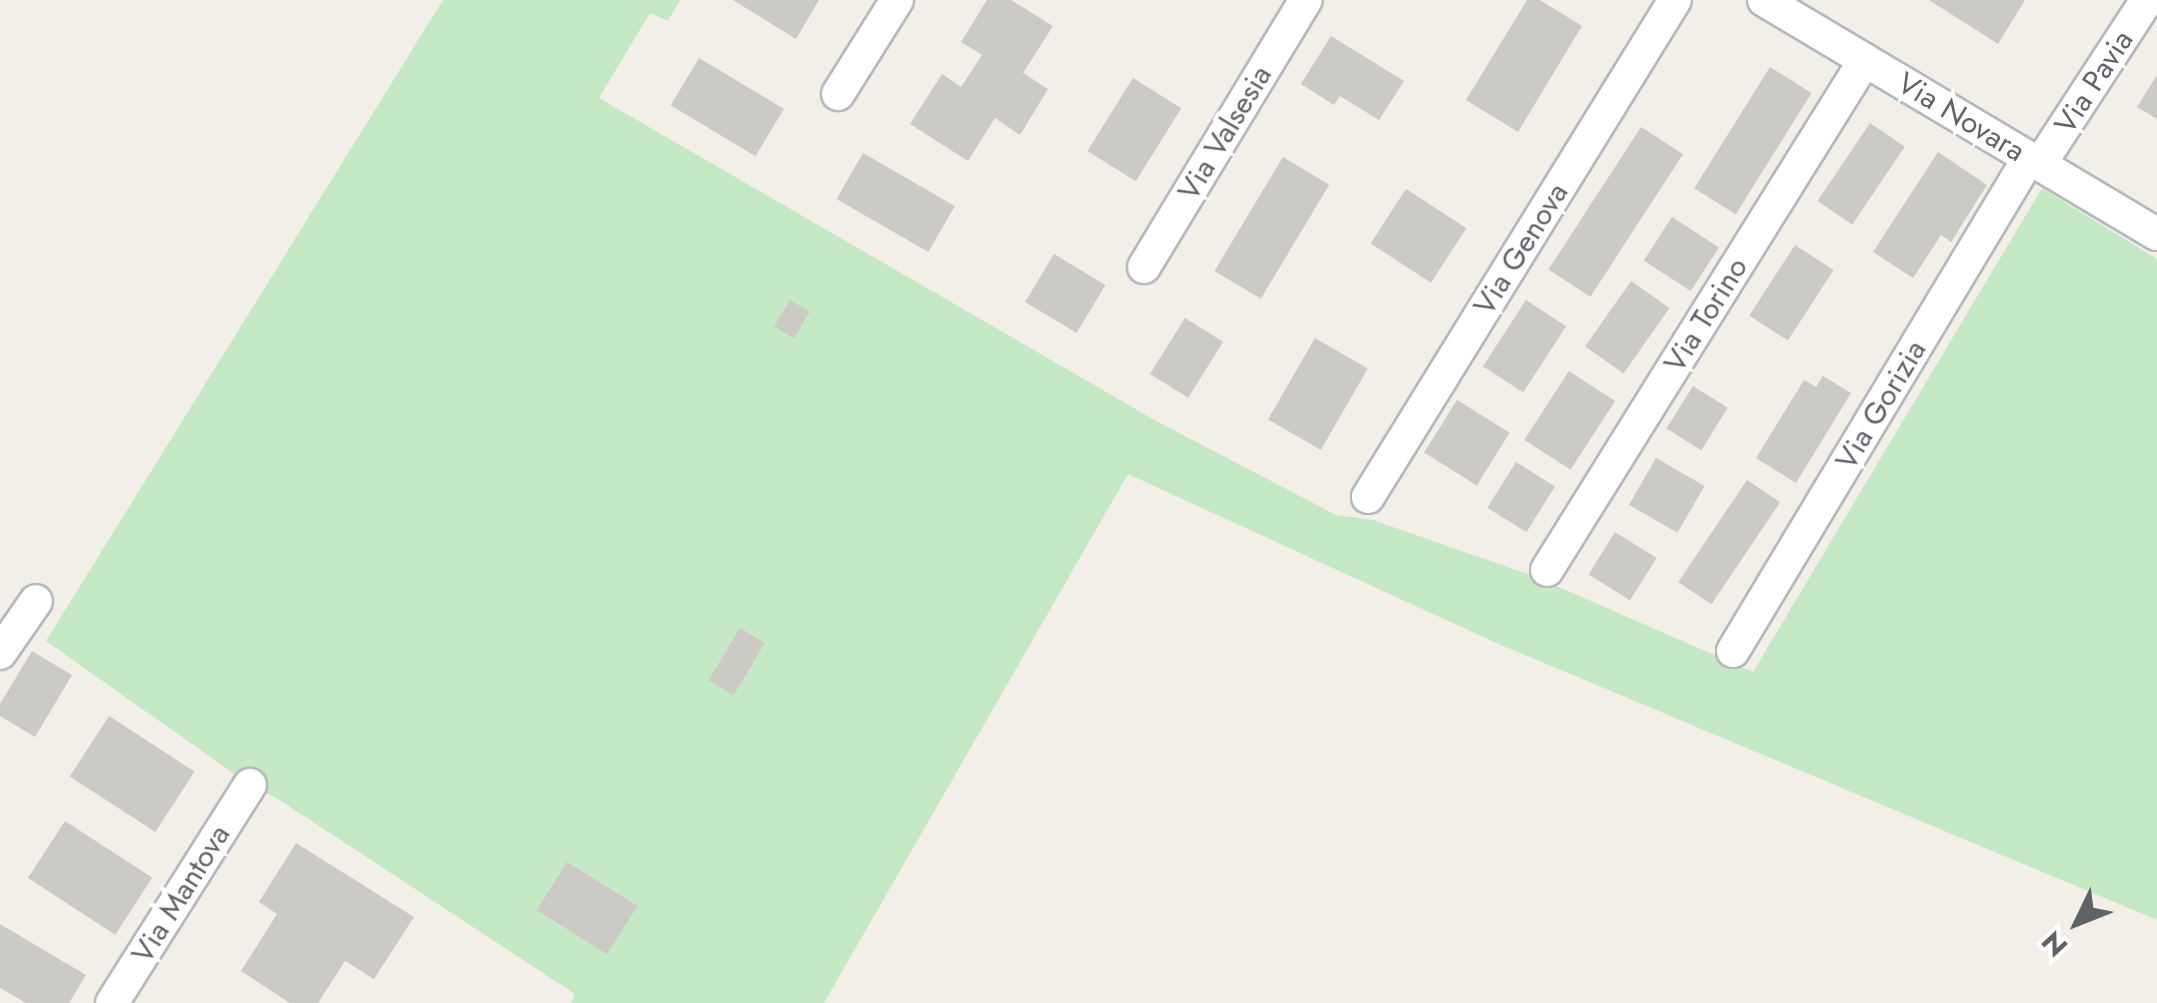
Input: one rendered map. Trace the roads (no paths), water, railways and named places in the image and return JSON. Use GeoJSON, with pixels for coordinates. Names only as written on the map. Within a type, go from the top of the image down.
{"type":"FeatureCollection","features":[{"type":"Feature","properties":{"kind":"street"},"geometry":{"type":"LineString","coordinates":[[838,94],[897,0]]}},
{"type":"Feature","properties":{"kind":"street","name":"Via Valsesia"},"geometry":{"type":"LineString","coordinates":[[1144,266],[1306,0]]}},
{"type":"Feature","properties":{"kind":"street","name":"Via Genova"},"geometry":{"type":"LineString","coordinates":[[1368,497],[1675,0]]}},
{"type":"Feature","properties":{"kind":"street","name":"Via Novara"},"geometry":{"type":"LineString","coordinates":[[1764,0],[2157,234]]}},
{"type":"Feature","properties":{"kind":"street","name":"Via Pavia"},"geometry":{"type":"LineString","coordinates":[[2035,161],[2147,0]]}},
{"type":"Feature","properties":{"kind":"street","name":"Via Torino"},"geometry":{"type":"LineString","coordinates":[[1547,570],[1865,60]]}},
{"type":"Feature","properties":{"kind":"street","name":"Via Gorizia"},"geometry":{"type":"LineString","coordinates":[[1733,651],[2035,161]]}},
{"type":"Feature","properties":{"kind":"street"},"geometry":{"type":"LineString","coordinates":[[0,653],[36,601]]}},
{"type":"Feature","properties":{"kind":"street","name":"Via Mantova"},"geometry":{"type":"LineString","coordinates":[[112,1003],[250,785]]}}]}
